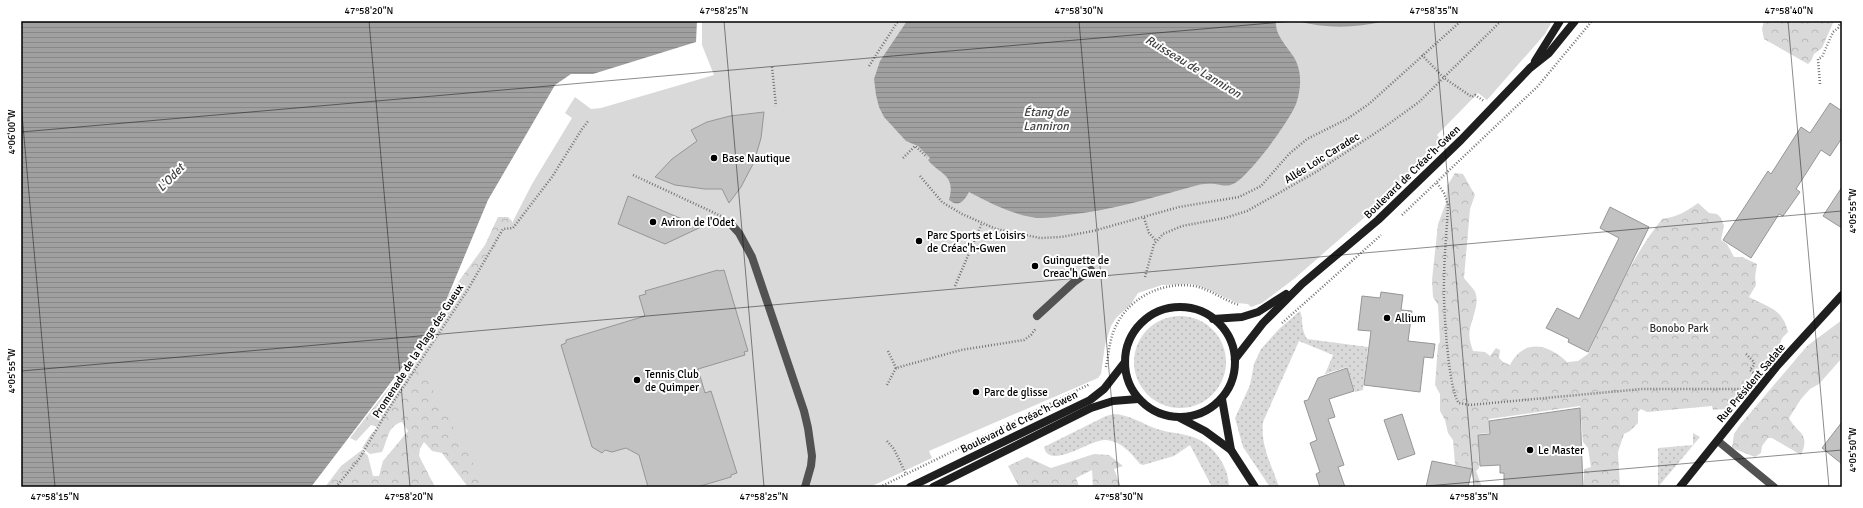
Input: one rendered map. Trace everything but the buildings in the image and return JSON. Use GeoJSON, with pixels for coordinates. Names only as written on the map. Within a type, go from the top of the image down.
{"type":"FeatureCollection","features":[{"type":"Feature","properties":{"kind":"street","name":"Boulevard de Créac'h-Gwen"},"geometry":{"type":"LineString","coordinates":[[1530,68],[1560,21]]}},
{"type":"Feature","properties":{"kind":"street","name":"Boulevard de Créac'h-Gwen"},"geometry":{"type":"LineString","coordinates":[[1235,358],[1263,323],[1302,284],[1378,220],[1493,108],[1530,68],[1548,53],[1575,21]]}},
{"type":"Feature","properties":{"kind":"street"},"geometry":{"type":"LineString","coordinates":[[729,222],[739,233],[752,257],[804,412],[812,456],[811,466],[805,487]]}},
{"type":"Feature","properties":{"kind":"street"},"geometry":{"type":"LineString","coordinates":[[1037,316],[1074,282],[1091,270]]}},
{"type":"Feature","properties":{"kind":"street","name":"Boulevard de Créac'h-Gwen"},"geometry":{"type":"LineString","coordinates":[[1213,318],[1242,316],[1258,312],[1302,284]]}},
{"type":"Feature","properties":{"kind":"street","name":"Rue Président Sadate"},"geometry":{"type":"LineString","coordinates":[[1680,487],[1764,382],[1842,295]]}},
{"type":"Feature","properties":{"kind":"street"},"geometry":{"type":"LineString","coordinates":[[1180,418],[1204,412],[1222,399],[1232,379],[1235,358],[1231,341],[1224,329],[1213,318],[1203,312],[1181,307],[1158,312],[1145,319],[1134,332],[1128,344],[1125,362],[1128,381],[1138,399],[1155,412],[1180,418],[1205,431],[1231,450],[1255,487]]}},
{"type":"Feature","properties":{"kind":"street","name":"Boulevard de Créac'h-Gwen"},"geometry":{"type":"LineString","coordinates":[[910,487],[1090,400],[1104,390],[1125,362]]}},
{"type":"Feature","properties":{"kind":"street","name":"Boulevard de Créac'h-Gwen"},"geometry":{"type":"LineString","coordinates":[[933,487],[1091,408],[1113,401],[1138,399]]}},
{"type":"Feature","properties":{"kind":"street"},"geometry":{"type":"LineString","coordinates":[[1222,399],[1231,450]]}},
{"type":"Feature","properties":{"kind":"street"},"geometry":{"type":"LineString","coordinates":[[1718,441],[1774,487]]}},
{"type":"Feature","properties":{"kind":"path"},"geometry":{"type":"LineString","coordinates":[[869,66],[898,21]]}},
{"type":"Feature","properties":{"kind":"path"},"geometry":{"type":"LineString","coordinates":[[920,176],[942,202],[982,223],[1005,231],[1046,238],[1093,232],[1144,218],[1169,209],[1227,200],[1252,192],[1264,183],[1297,146],[1361,110],[1461,21]]}},
{"type":"Feature","properties":{"kind":"path","name":"Allée Loic Caradec"},"geometry":{"type":"LineString","coordinates":[[1156,241],[1163,234],[1175,228],[1225,218],[1261,205],[1316,172],[1383,128],[1419,102],[1501,21]]}},
{"type":"Feature","properties":{"kind":"path"},"geometry":{"type":"LineString","coordinates":[[1820,84],[1818,59],[1822,58],[1833,32],[1838,28],[1841,21]]}},
{"type":"Feature","properties":{"kind":"path"},"geometry":{"type":"LineString","coordinates":[[1422,55],[1444,78],[1472,97],[1475,95],[1493,108],[1503,118]]}},
{"type":"Feature","properties":{"kind":"path"},"geometry":{"type":"LineString","coordinates":[[772,68],[776,106]]}},
{"type":"Feature","properties":{"kind":"path","name":"Promenade de la Plage des Gueux"},"geometry":{"type":"LineString","coordinates":[[336,487],[359,459],[388,410],[468,291],[503,229],[513,228],[552,177],[589,120]]}},
{"type":"Feature","properties":{"kind":"path"},"geometry":{"type":"LineString","coordinates":[[903,158],[915,146],[928,157]]}},
{"type":"Feature","properties":{"kind":"path"},"geometry":{"type":"LineString","coordinates":[[633,175],[716,213],[729,222]]}},
{"type":"Feature","properties":{"kind":"path"},"geometry":{"type":"LineString","coordinates":[[1437,183],[1444,194],[1448,205],[1443,283],[1449,365],[1455,396],[1459,402],[1470,404],[1642,389],[1750,389],[1755,394]]}},
{"type":"Feature","properties":{"kind":"path"},"geometry":{"type":"LineString","coordinates":[[1144,218],[1148,233],[1156,241],[1149,258],[1145,277]]}},
{"type":"Feature","properties":{"kind":"path"},"geometry":{"type":"LineString","coordinates":[[955,286],[982,223]]}},
{"type":"Feature","properties":{"kind":"path"},"geometry":{"type":"LineString","coordinates":[[1104,372],[1111,337],[1119,320],[1131,306],[1151,292],[1169,286],[1194,286],[1240,305]]}},
{"type":"Feature","properties":{"kind":"path"},"geometry":{"type":"LineString","coordinates":[[887,385],[896,368],[962,350],[1024,340],[1032,335],[1036,328]]}},
{"type":"Feature","properties":{"kind":"path"},"geometry":{"type":"LineString","coordinates":[[888,352],[896,368]]}},
{"type":"Feature","properties":{"kind":"path"},"geometry":{"type":"LineString","coordinates":[[1746,354],[1754,363],[1750,370],[1764,382]]}},
{"type":"Feature","properties":{"kind":"path"},"geometry":{"type":"LineString","coordinates":[[880,487],[1096,382]]}},
{"type":"Feature","properties":{"kind":"path"},"geometry":{"type":"LineString","coordinates":[[887,441],[894,449],[906,474]]}},
{"type":"Feature","properties":{"kind":"green space","name":"Parc Sports et Loisirs de Créac'h-Gwen"},"geometry":{"type":"Polygon","coordinates":[[[702,21],[1552,21],[1545,34],[1487,100],[1478,93],[1437,135],[1440,139],[1431,155],[1373,210],[1294,279],[1262,303],[1251,307],[1248,304],[1237,303],[1207,289],[1191,284],[1162,285],[1138,293],[1131,304],[1116,318],[1111,326],[1105,345],[1101,374],[1098,378],[929,451],[932,458],[870,487],[486,487],[415,357],[511,225],[532,184],[572,118],[565,113],[575,97],[591,109],[601,108],[714,75],[702,45],[702,21]]]}},
{"type":"Feature","properties":{"kind":"green space"},"geometry":{"type":"Polygon","coordinates":[[[1764,21],[1833,21],[1833,23],[1822,48],[1814,54],[1808,64],[1764,39],[1762,29],[1764,21]]]}},
{"type":"Feature","properties":{"kind":"green space","name":"Bonobo Park"},"geometry":{"type":"Polygon","coordinates":[[[1455,173],[1463,174],[1475,195],[1470,209],[1464,278],[1474,290],[1477,299],[1469,332],[1473,351],[1485,352],[1490,356],[1496,348],[1500,350],[1499,358],[1503,362],[1510,365],[1516,356],[1529,347],[1544,348],[1552,351],[1567,362],[1578,361],[1588,354],[1630,267],[1662,219],[1681,214],[1698,203],[1709,213],[1717,214],[1721,218],[1724,226],[1721,240],[1727,244],[1734,257],[1742,257],[1757,264],[1755,277],[1756,285],[1749,297],[1778,313],[1782,318],[1788,332],[1782,338],[1778,350],[1758,375],[1754,371],[1747,386],[1733,406],[1725,409],[1713,410],[1712,406],[1647,412],[1641,409],[1638,412],[1638,423],[1630,431],[1624,434],[1618,452],[1620,487],[1584,487],[1584,469],[1591,467],[1588,448],[1583,442],[1580,406],[1489,419],[1489,433],[1478,434],[1479,468],[1476,471],[1482,487],[1474,487],[1471,474],[1465,467],[1455,465],[1453,440],[1448,433],[1445,420],[1440,411],[1440,394],[1435,385],[1438,345],[1440,342],[1438,305],[1433,297],[1432,280],[1438,224],[1446,203],[1447,186],[1455,173]]]}},
{"type":"Feature","properties":{"kind":"green space"},"geometry":{"type":"Polygon","coordinates":[[[498,217],[508,217],[512,221],[524,487],[468,487],[442,453],[432,451],[424,442],[420,449],[419,456],[435,487],[325,487],[341,466],[362,450],[368,456],[373,476],[379,476],[383,461],[408,431],[402,422],[397,424],[391,430],[382,452],[370,454],[362,448],[371,434],[379,427],[371,425],[356,441],[350,438],[439,323],[448,296],[485,245],[498,217]]]}},
{"type":"Feature","properties":{"kind":"green space"},"geometry":{"type":"Polygon","coordinates":[[[1300,311],[1307,339],[1368,347],[1363,390],[1355,392],[1347,367],[1325,374],[1333,355],[1299,341],[1263,422],[1263,439],[1279,487],[1270,487],[1243,447],[1235,418],[1250,385],[1254,364],[1261,349],[1279,329],[1300,311]]]}},
{"type":"Feature","properties":{"kind":"green space"},"geometry":{"type":"Polygon","coordinates":[[[1180,316],[1198,320],[1213,329],[1222,344],[1226,362],[1222,380],[1213,395],[1198,404],[1180,408],[1162,404],[1147,395],[1138,380],[1134,362],[1138,344],[1147,329],[1162,320],[1180,316]]]}},
{"type":"Feature","properties":{"kind":"green space"},"geometry":{"type":"Polygon","coordinates":[[[1842,320],[1842,358],[1819,384],[1810,389],[1801,399],[1789,418],[1804,437],[1804,447],[1801,455],[1772,438],[1768,438],[1762,446],[1761,453],[1755,457],[1732,448],[1734,434],[1740,425],[1807,346],[1842,320]]]}},
{"type":"Feature","properties":{"kind":"green space"},"geometry":{"type":"Polygon","coordinates":[[[1114,414],[1131,418],[1157,429],[1200,440],[1213,450],[1223,464],[1229,487],[1212,487],[1190,445],[1174,456],[1143,465],[1140,464],[1125,448],[1116,442],[1105,440],[1062,455],[1054,456],[1047,454],[1044,447],[1106,416],[1114,414]]]}},
{"type":"Feature","properties":{"kind":"green space"},"geometry":{"type":"Polygon","coordinates":[[[1693,433],[1700,437],[1658,487],[1658,448],[1693,445],[1693,433]]]}},
{"type":"Feature","properties":{"kind":"green space"},"geometry":{"type":"Polygon","coordinates":[[[1094,454],[1109,455],[1123,466],[1114,469],[1121,487],[1093,487],[1092,470],[1076,478],[1079,487],[1019,487],[1008,466],[1027,457],[1051,468],[1094,454]]]}},
{"type":"Feature","properties":{"kind":"water","name":"L'Odet"},"geometry":{"type":"Polygon","coordinates":[[[21,21],[697,21],[696,42],[593,74],[571,74],[555,85],[488,200],[437,322],[311,487],[21,487],[21,21]]]}},
{"type":"Feature","properties":{"kind":"water","name":"Étang de Lanniron"},"geometry":{"type":"Polygon","coordinates":[[[907,21],[1281,21],[1276,22],[1276,27],[1280,37],[1295,59],[1299,69],[1299,91],[1294,109],[1279,133],[1249,171],[1231,185],[1200,184],[1130,204],[1049,218],[1031,217],[1007,210],[969,192],[961,202],[956,203],[949,200],[951,191],[949,180],[946,176],[928,160],[930,158],[918,146],[906,141],[884,117],[879,107],[874,79],[880,61],[907,21]]]}},
{"type":"Feature","properties":{"kind":"water"},"geometry":{"type":"Polygon","coordinates":[[[1297,21],[1385,21],[1341,27],[1308,24],[1297,21]]]}},
{"type":"Feature","properties":{"kind":"place","name":"Base Nautique"},"geometry":{"type":"Point","coordinates":[714,158]}},
{"type":"Feature","properties":{"kind":"place","name":"Aviron de l'Odet"},"geometry":{"type":"Point","coordinates":[653,222]}},
{"type":"Feature","properties":{"kind":"place","name":"Parc Sports et Loisirs de Créac'h-Gwen"},"geometry":{"type":"Point","coordinates":[919,241]}},
{"type":"Feature","properties":{"kind":"place","name":"Guinguette de Creac'h Gwen"},"geometry":{"type":"Point","coordinates":[1035,266]}},
{"type":"Feature","properties":{"kind":"place","name":"Allium"},"geometry":{"type":"Point","coordinates":[1387,318]}},
{"type":"Feature","properties":{"kind":"place","name":"Tennis Club de Quimper"},"geometry":{"type":"Point","coordinates":[637,380]}},
{"type":"Feature","properties":{"kind":"place","name":"Parc de glisse"},"geometry":{"type":"Point","coordinates":[976,392]}},
{"type":"Feature","properties":{"kind":"place","name":"Le Master"},"geometry":{"type":"Point","coordinates":[1530,450]}},
{"type":"Feature","properties":{"kind":"water label","name":"Ruisseau de Lanniron"},"geometry":{"type":"Point","coordinates":[1193,67]}}]}
